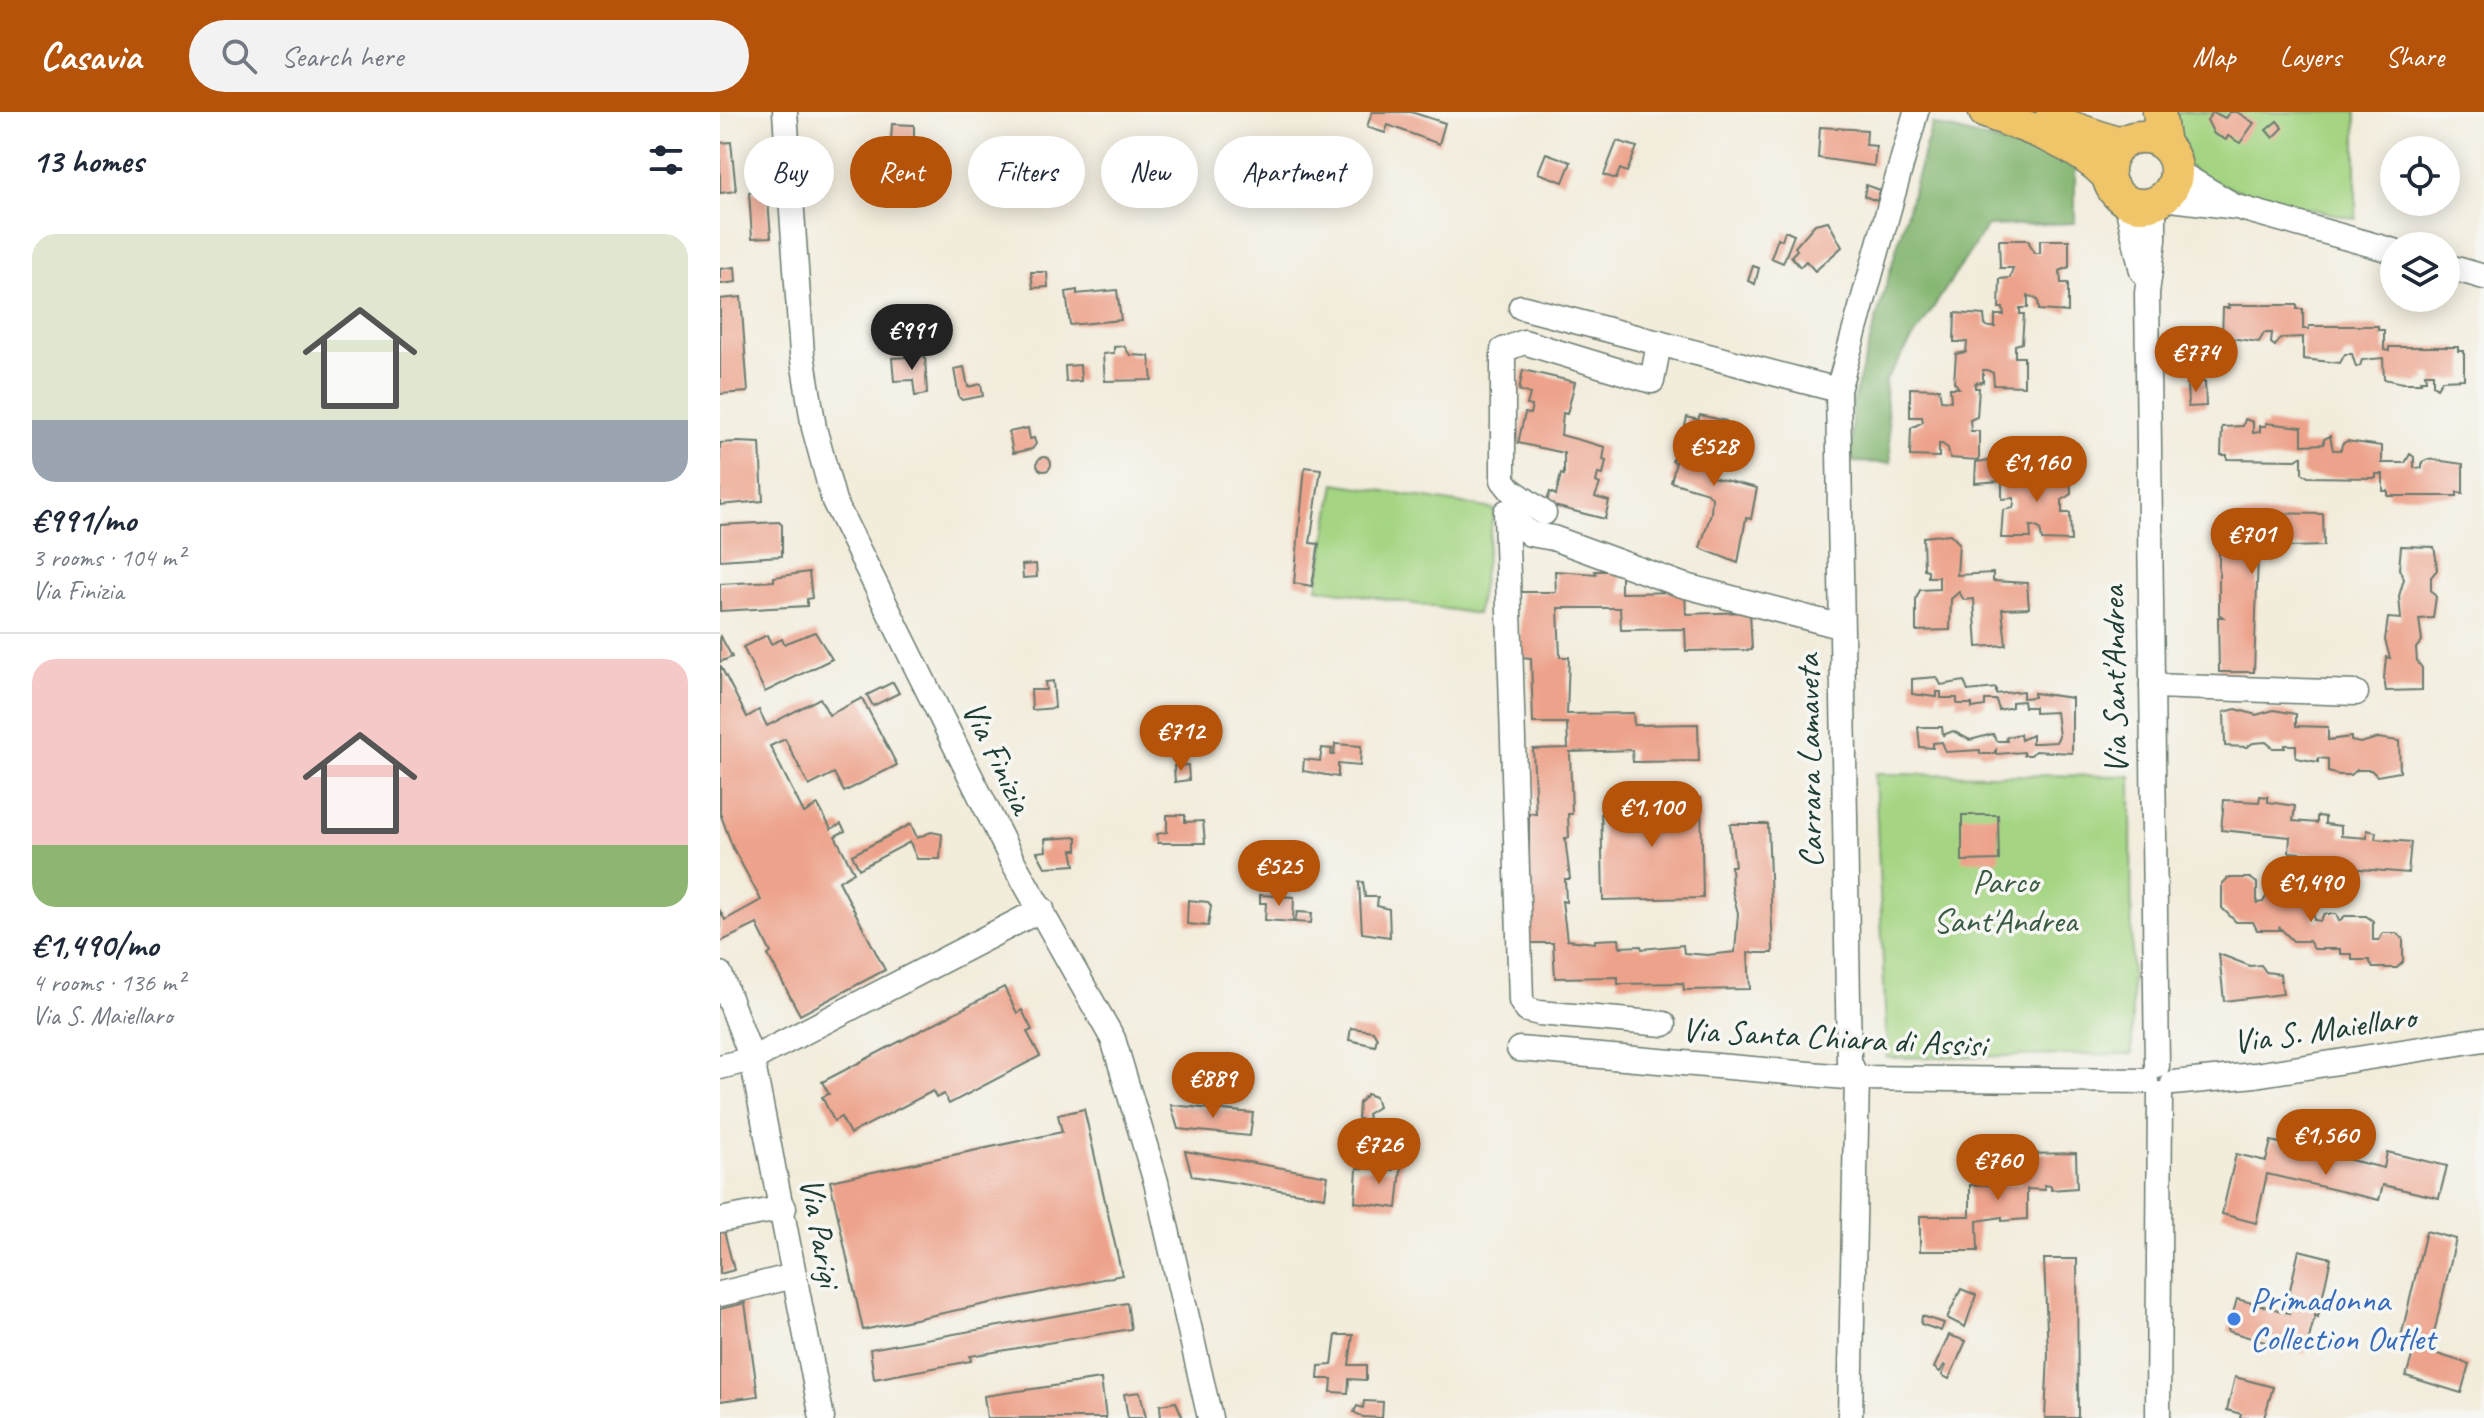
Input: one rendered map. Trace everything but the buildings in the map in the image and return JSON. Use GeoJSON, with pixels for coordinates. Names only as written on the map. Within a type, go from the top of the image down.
{"type":"FeatureCollection","features":[{"type":"Feature","properties":{"kind":"main road"},"geometry":{"type":"LineString","coordinates":[[1985,112],[2025,126],[2091,159],[2148,182],[2147,137],[2127,131],[2025,126]]}},
{"type":"Feature","properties":{"kind":"main road"},"geometry":{"type":"LineString","coordinates":[[2070,127],[2100,112]]}},
{"type":"Feature","properties":{"kind":"main road","name":"Via Sant'Andrea"},"geometry":{"type":"LineString","coordinates":[[2127,131],[2109,158],[2148,182],[2159,112]]}},
{"type":"Feature","properties":{"kind":"street","name":"Via Finizia"},"geometry":{"type":"LineString","coordinates":[[785,112],[802,354],[814,428],[834,501],[1012,860],[1113,1039],[1156,1182],[1210,1418]]}},
{"type":"Feature","properties":{"kind":"street","name":"Carrara Lamaveta"},"geometry":{"type":"LineString","coordinates":[[1850,1418],[1857,1078],[1849,1062],[1839,626],[1838,390],[1916,112]]}},
{"type":"Feature","properties":{"kind":"street"},"geometry":{"type":"LineString","coordinates":[[2148,182],[2206,205],[2237,207]]}},
{"type":"Feature","properties":{"kind":"street"},"geometry":{"type":"LineString","coordinates":[[2148,182],[2380,247]]}},
{"type":"Feature","properties":{"kind":"street","name":"Via Sant'Andrea"},"geometry":{"type":"LineString","coordinates":[[2147,293],[2154,240],[2148,182]]}},
{"type":"Feature","properties":{"kind":"street","name":"Via Sant'Andrea"},"geometry":{"type":"LineString","coordinates":[[2148,182],[2159,1081],[2158,1418]]}},
{"type":"Feature","properties":{"kind":"street"},"geometry":{"type":"LineString","coordinates":[[2154,240],[2167,224],[2206,205]]}},
{"type":"Feature","properties":{"kind":"street"},"geometry":{"type":"LineString","coordinates":[[2460,270],[2484,277]]}},
{"type":"Feature","properties":{"kind":"street"},"geometry":{"type":"LineString","coordinates":[[1521,307],[1838,390]]}},
{"type":"Feature","properties":{"kind":"street"},"geometry":{"type":"LineString","coordinates":[[1544,513],[1511,490],[1503,480],[1503,350],[1524,342],[1652,381],[1659,343]]}},
{"type":"Feature","properties":{"kind":"street"},"geometry":{"type":"LineString","coordinates":[[1664,1024],[1539,1013],[1527,1010],[1521,1001],[1506,512],[1530,534],[1553,538],[1682,585],[1839,626]]}},
{"type":"Feature","properties":{"kind":"street"},"geometry":{"type":"LineString","coordinates":[[2152,686],[2356,693]]}},
{"type":"Feature","properties":{"kind":"street"},"geometry":{"type":"LineString","coordinates":[[720,1067],[752,1059],[1042,909]]}},
{"type":"Feature","properties":{"kind":"street","name":"Via Parigi"},"geometry":{"type":"LineString","coordinates":[[720,974],[752,1059],[784,1208],[822,1418]]}},
{"type":"Feature","properties":{"kind":"street","name":"Via S. Maiellaro"},"geometry":{"type":"LineString","coordinates":[[2159,1081],[2255,1075],[2484,1039]]}},
{"type":"Feature","properties":{"kind":"street","name":"Via Santa Chiara di Assisi"},"geometry":{"type":"LineString","coordinates":[[1519,1049],[1857,1078],[2159,1081]]}},
{"type":"Feature","properties":{"kind":"street"},"geometry":{"type":"LineString","coordinates":[[720,1220],[784,1208]]}},
{"type":"Feature","properties":{"kind":"street"},"geometry":{"type":"LineString","coordinates":[[720,1294],[794,1276]]}},
{"type":"Feature","properties":{"kind":"green space"},"geometry":{"type":"Polygon","coordinates":[[[2168,112],[2356,112],[2356,219],[2241,191],[2200,174],[2178,152],[2168,112]]]}},
{"type":"Feature","properties":{"kind":"green space"},"geometry":{"type":"Polygon","coordinates":[[[1932,124],[2075,163],[2075,223],[1987,226],[1885,381],[1891,463],[1852,462],[1852,405],[1932,124]]]}},
{"type":"Feature","properties":{"kind":"green space"},"geometry":{"type":"Polygon","coordinates":[[[1335,483],[1494,509],[1477,614],[1317,588],[1335,483]]]}},
{"type":"Feature","properties":{"kind":"green space","name":"Parco Sant'Andrea"},"geometry":{"type":"Polygon","coordinates":[[[1875,774],[2131,776],[2132,1054],[1887,1058],[1875,774]]]}},
{"type":"Feature","properties":{"kind":"place","name":"Primadonna Collection Outlet"},"geometry":{"type":"Point","coordinates":[2234,1319]}}]}
